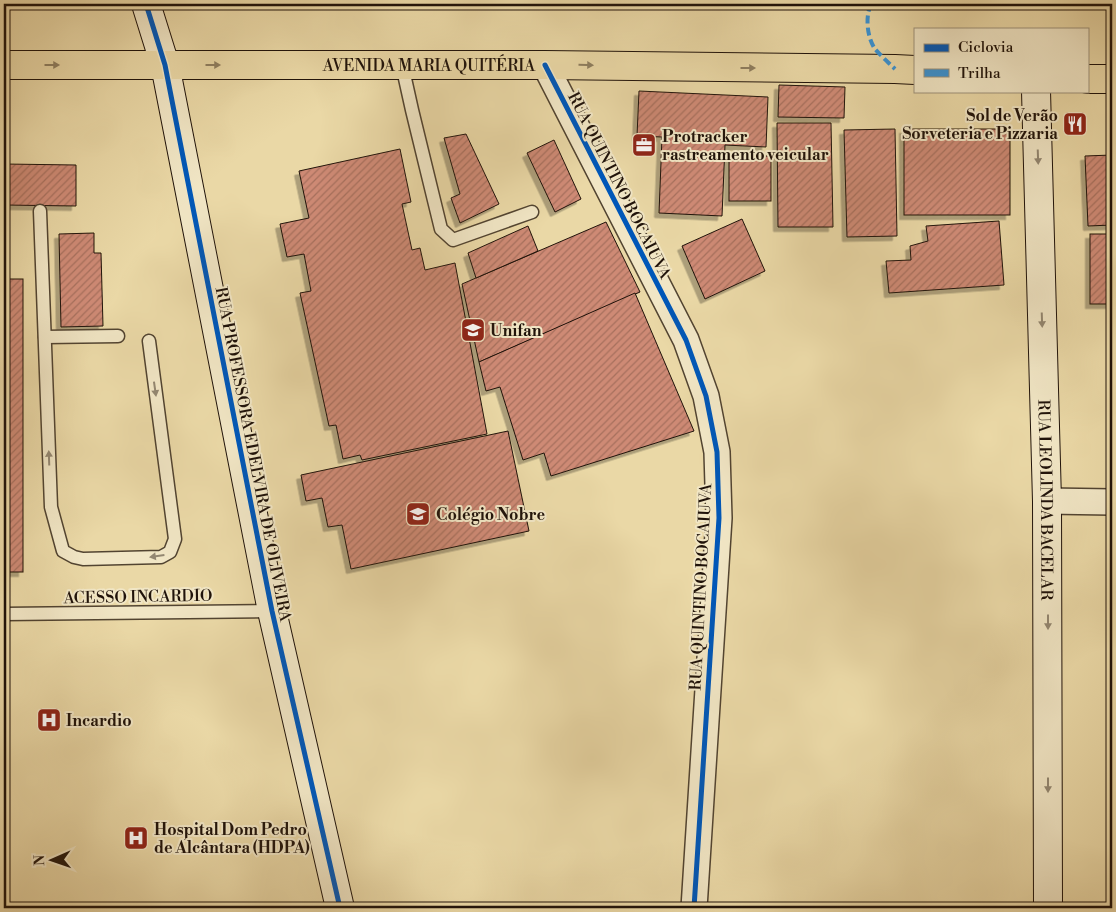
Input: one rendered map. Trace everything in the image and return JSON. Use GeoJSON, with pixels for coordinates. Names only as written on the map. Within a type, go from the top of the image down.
{"type":"FeatureCollection","features":[{"type":"Feature","properties":{"kind":"main road","name":"AVENIDA MARIA QUITÉRIA"},"geometry":{"type":"LineString","coordinates":[[4,65],[545,65],[914,70]]}},
{"type":"Feature","properties":{"kind":"main road"},"geometry":{"type":"LineString","coordinates":[[1088,79],[1112,79]]}},
{"type":"Feature","properties":{"kind":"street","name":"RUA PROFESSORA EDELVIRA DE OLIVEIRA"},"geometry":{"type":"LineString","coordinates":[[146,4],[164,65],[272,611],[340,908]]}},
{"type":"Feature","properties":{"kind":"street","name":"RUA QUINTINO BOCAIUVA"},"geometry":{"type":"LineString","coordinates":[[545,65],[686,340],[706,396],[717,452],[719,518],[694,908]]}},
{"type":"Feature","properties":{"kind":"street","name":"RUA LEOLINDA BACELAR"},"geometry":{"type":"LineString","coordinates":[[1036,92],[1047,501],[1048,908]]}},
{"type":"Feature","properties":{"kind":"street"},"geometry":{"type":"LineString","coordinates":[[1047,501],[1112,502]]}},
{"type":"Feature","properties":{"kind":"lane"},"geometry":{"type":"LineString","coordinates":[[402,65],[441,229],[453,240],[532,212]]}},
{"type":"Feature","properties":{"kind":"lane"},"geometry":{"type":"LineString","coordinates":[[40,211],[51,507],[63,552],[74,557],[83,559],[161,558],[170,552],[175,539],[149,341]]}},
{"type":"Feature","properties":{"kind":"lane"},"geometry":{"type":"LineString","coordinates":[[45,337],[118,336]]}},
{"type":"Feature","properties":{"kind":"lane","name":"ACESSO INCARDIO"},"geometry":{"type":"LineString","coordinates":[[4,614],[272,611]]}},
{"type":"Feature","properties":{"kind":"building"},"geometry":{"type":"Polygon","coordinates":[[[779,85],[845,87],[844,118],[778,117],[779,85]]]}},
{"type":"Feature","properties":{"kind":"building"},"geometry":{"type":"Polygon","coordinates":[[[639,91],[768,97],[766,147],[725,145],[722,216],[659,213],[662,137],[637,136],[639,91]]]}},
{"type":"Feature","properties":{"kind":"building"},"geometry":{"type":"Polygon","coordinates":[[[777,123],[831,123],[833,227],[778,227],[777,123]]]}},
{"type":"Feature","properties":{"kind":"building"},"geometry":{"type":"Polygon","coordinates":[[[895,129],[897,236],[847,237],[844,130],[895,129]]]}},
{"type":"Feature","properties":{"kind":"building"},"geometry":{"type":"Polygon","coordinates":[[[904,129],[1010,129],[1010,215],[904,215],[904,129]]]}},
{"type":"Feature","properties":{"kind":"building"},"geometry":{"type":"Polygon","coordinates":[[[466,134],[499,204],[460,223],[451,198],[460,194],[444,138],[466,134]]]}},
{"type":"Feature","properties":{"kind":"building"},"geometry":{"type":"Polygon","coordinates":[[[554,140],[581,199],[555,212],[527,153],[554,140]]]}},
{"type":"Feature","properties":{"kind":"building"},"geometry":{"type":"Polygon","coordinates":[[[400,149],[411,202],[402,204],[412,250],[420,248],[425,270],[455,263],[487,434],[362,460],[360,455],[343,459],[336,425],[329,426],[300,293],[311,291],[304,254],[287,257],[280,224],[309,218],[299,171],[400,149]]]}},
{"type":"Feature","properties":{"kind":"building"},"geometry":{"type":"Polygon","coordinates":[[[1112,155],[1112,225],[1088,226],[1085,156],[1112,155]]]}},
{"type":"Feature","properties":{"kind":"building"},"geometry":{"type":"Polygon","coordinates":[[[729,156],[771,156],[771,201],[729,201],[729,156]]]}},
{"type":"Feature","properties":{"kind":"building"},"geometry":{"type":"Polygon","coordinates":[[[4,164],[76,165],[76,206],[4,205],[4,164]]]}},
{"type":"Feature","properties":{"kind":"building"},"geometry":{"type":"Polygon","coordinates":[[[742,219],[765,271],[705,299],[682,246],[742,219]]]}},
{"type":"Feature","properties":{"kind":"building"},"geometry":{"type":"Polygon","coordinates":[[[999,221],[1004,285],[889,293],[886,261],[911,260],[910,246],[928,241],[926,226],[999,221]]]}},
{"type":"Feature","properties":{"kind":"building"},"geometry":{"type":"Polygon","coordinates":[[[606,222],[640,292],[479,362],[462,284],[606,222]]]}},
{"type":"Feature","properties":{"kind":"building"},"geometry":{"type":"Polygon","coordinates":[[[528,226],[538,251],[476,278],[468,253],[528,226]]]}},
{"type":"Feature","properties":{"kind":"building"},"geometry":{"type":"Polygon","coordinates":[[[94,233],[94,253],[101,253],[103,326],[61,327],[59,234],[94,233]]]}},
{"type":"Feature","properties":{"kind":"building"},"geometry":{"type":"Polygon","coordinates":[[[1090,234],[1112,234],[1112,304],[1090,304],[1090,234]]]}},
{"type":"Feature","properties":{"kind":"building"},"geometry":{"type":"Polygon","coordinates":[[[4,279],[23,279],[23,572],[4,572],[4,279]]]}},
{"type":"Feature","properties":{"kind":"building"},"geometry":{"type":"Polygon","coordinates":[[[635,293],[694,431],[551,476],[544,453],[523,460],[500,387],[486,391],[479,362],[635,293]]]}},
{"type":"Feature","properties":{"kind":"building","name":"Colégio Nobre"},"geometry":{"type":"Polygon","coordinates":[[[508,431],[529,531],[351,569],[342,525],[328,527],[322,498],[306,501],[301,475],[508,431]]]}},
{"type":"Feature","properties":{"kind":"marked path"},"geometry":{"type":"LineString","coordinates":[[871,4],[868,21],[870,39],[875,49],[895,69]]}},
{"type":"Feature","properties":{"kind":"cycle path"},"geometry":{"type":"LineString","coordinates":[[146,4],[165,65],[272,611],[340,908]]}},
{"type":"Feature","properties":{"kind":"cycle path"},"geometry":{"type":"LineString","coordinates":[[545,65],[686,340],[706,396],[717,452],[719,518],[694,908]]}},
{"type":"Feature","properties":{"kind":"place","name":"Sol de Verão Sorveteria e Pizzaria"},"geometry":{"type":"Point","coordinates":[1075,124]}},
{"type":"Feature","properties":{"kind":"place","name":"Protracker rastreamento veicular"},"geometry":{"type":"Point","coordinates":[644,145]}},
{"type":"Feature","properties":{"kind":"place","name":"Unifan"},"geometry":{"type":"Point","coordinates":[473,330]}},
{"type":"Feature","properties":{"kind":"place","name":"Colégio Nobre"},"geometry":{"type":"Point","coordinates":[418,514]}},
{"type":"Feature","properties":{"kind":"place","name":"Incardio"},"geometry":{"type":"Point","coordinates":[49,720]}},
{"type":"Feature","properties":{"kind":"place","name":"Hospital Dom Pedro de Alcântara (HDPA)"},"geometry":{"type":"Point","coordinates":[136,838]}}]}
